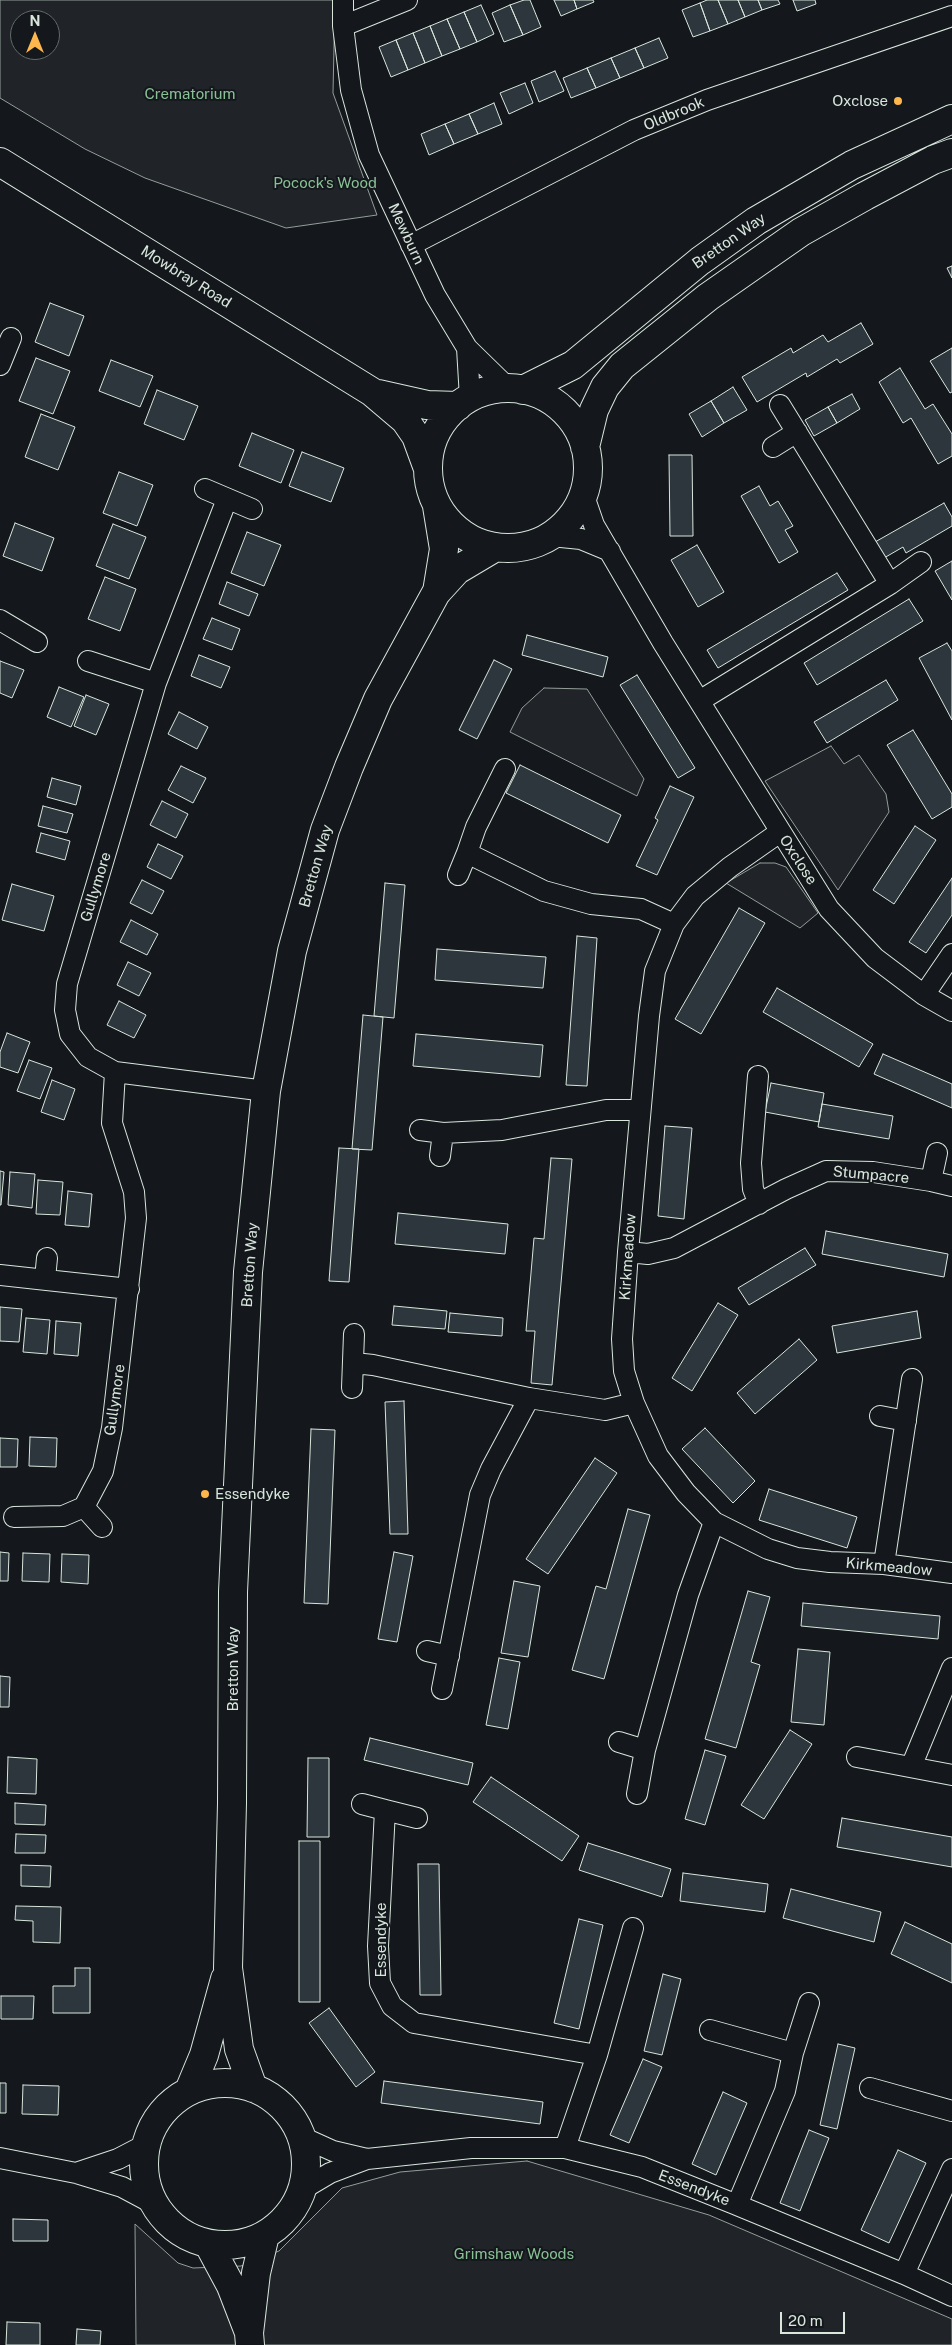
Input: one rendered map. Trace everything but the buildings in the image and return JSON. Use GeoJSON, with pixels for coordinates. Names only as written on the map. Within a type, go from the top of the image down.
{"type":"FeatureCollection","features":[{"type":"Feature","properties":{"kind":"street","name":"Mewburn"},"geometry":{"type":"LineString","coordinates":[[343,0],[343,26],[351,90],[369,155],[435,295],[467,348],[516,389]]}},
{"type":"Feature","properties":{"kind":"street"},"geometry":{"type":"LineString","coordinates":[[343,26],[407,0]]}},
{"type":"Feature","properties":{"kind":"street","name":"Oldbrook"},"geometry":{"type":"LineString","coordinates":[[411,245],[652,123],[707,100],[952,16]]}},
{"type":"Feature","properties":{"kind":"street","name":"Bretton Way"},"geometry":{"type":"LineString","coordinates":[[516,389],[573,365],[700,261],[756,221],[852,165],[952,119]]}},
{"type":"Feature","properties":{"kind":"street"},"geometry":{"type":"LineString","coordinates":[[585,447],[594,410],[604,387],[629,360],[708,297],[801,232],[925,164],[952,153]]}},
{"type":"Feature","properties":{"kind":"street","name":"Mowbray Road"},"geometry":{"type":"LineString","coordinates":[[0,163],[372,392],[405,420],[416,436],[427,466]]}},
{"type":"Feature","properties":{"kind":"street"},"geometry":{"type":"LineString","coordinates":[[0,365],[11,338]]}},
{"type":"Feature","properties":{"kind":"street","name":"Mewburn"},"geometry":{"type":"LineString","coordinates":[[464,402],[467,348]]}},
{"type":"Feature","properties":{"kind":"street"},"geometry":{"type":"LineString","coordinates":[[516,389],[544,397],[562,409],[576,426],[585,447],[588,469],[584,496],[571,519],[551,536],[533,545],[520,548],[494,548],[471,540],[451,526],[437,506],[429,487],[427,466],[430,448],[436,431],[447,416],[464,402],[492,390],[516,389]]}},
{"type":"Feature","properties":{"kind":"street","name":"Mowbray Road"},"geometry":{"type":"LineString","coordinates":[[372,392],[418,404],[464,402]]}},
{"type":"Feature","properties":{"kind":"street"},"geometry":{"type":"LineString","coordinates":[[780,405],[890,584]]}},
{"type":"Feature","properties":{"kind":"street"},"geometry":{"type":"LineString","coordinates":[[773,447],[797,432]]}},
{"type":"Feature","properties":{"kind":"street"},"geometry":{"type":"LineString","coordinates":[[205,489],[252,508]]}},
{"type":"Feature","properties":{"kind":"street","name":"Oxclose"},"geometry":{"type":"LineString","coordinates":[[584,496],[594,525],[663,643],[701,700],[780,832],[829,908],[870,954],[924,995],[952,1011]]}},
{"type":"Feature","properties":{"kind":"street","name":"Gullymore"},"geometry":{"type":"LineString","coordinates":[[227,499],[156,683],[67,984],[65,1010],[70,1034],[88,1057],[115,1072],[266,1091]]}},
{"type":"Feature","properties":{"kind":"street","name":"Bretton Way"},"geometry":{"type":"LineString","coordinates":[[436,593],[444,549],[437,506]]}},
{"type":"Feature","properties":{"kind":"street"},"geometry":{"type":"LineString","coordinates":[[551,536],[581,539],[610,551]]}},
{"type":"Feature","properties":{"kind":"street","name":"Bretton Way"},"geometry":{"type":"LineString","coordinates":[[253,2088],[239,2049],[228,1968],[232,1804],[233,1592],[248,1272],[266,1091],[292,951],[325,830],[378,699],[436,593],[457,570],[494,548]]}},
{"type":"Feature","properties":{"kind":"street"},"geometry":{"type":"LineString","coordinates":[[701,700],[890,584],[921,562]]}},
{"type":"Feature","properties":{"kind":"street"},"geometry":{"type":"LineString","coordinates":[[0,620],[37,642]]}},
{"type":"Feature","properties":{"kind":"street"},"geometry":{"type":"LineString","coordinates":[[88,661],[156,683]]}},
{"type":"Feature","properties":{"kind":"street"},"geometry":{"type":"LineString","coordinates":[[458,876],[476,827],[505,769]]}},
{"type":"Feature","properties":{"kind":"street","name":"Kirkmeadow"},"geometry":{"type":"LineString","coordinates":[[780,832],[730,867],[695,896],[674,924],[655,972],[649,1016],[628,1252],[622,1339],[624,1371],[634,1404],[658,1456],[686,1493],[714,1522],[768,1549],[797,1558],[830,1562],[884,1564],[952,1573]]}},
{"type":"Feature","properties":{"kind":"street"},"geometry":{"type":"LineString","coordinates":[[467,853],[544,891],[591,904],[641,908],[674,924]]}},
{"type":"Feature","properties":{"kind":"street"},"geometry":{"type":"LineString","coordinates":[[924,995],[952,954]]}},
{"type":"Feature","properties":{"kind":"street","name":"Gullymore"},"geometry":{"type":"LineString","coordinates":[[84,1507],[103,1471],[112,1428],[130,1289],[136,1218],[134,1192],[112,1123],[115,1072]]}},
{"type":"Feature","properties":{"kind":"street"},"geometry":{"type":"LineString","coordinates":[[758,1076],[751,1163],[753,1188],[759,1204]]}},
{"type":"Feature","properties":{"kind":"street"},"geometry":{"type":"LineString","coordinates":[[420,1130],[443,1133],[502,1130],[606,1110],[640,1110]]}},
{"type":"Feature","properties":{"kind":"street"},"geometry":{"type":"LineString","coordinates":[[440,1156],[443,1133]]}},
{"type":"Feature","properties":{"kind":"street","name":"Stumpacre"},"geometry":{"type":"LineString","coordinates":[[931,1181],[937,1153]]}},
{"type":"Feature","properties":{"kind":"street","name":"Stumpacre"},"geometry":{"type":"LineString","coordinates":[[628,1252],[648,1254],[674,1248],[826,1171],[873,1172],[952,1186]]}},
{"type":"Feature","properties":{"kind":"street"},"geometry":{"type":"LineString","coordinates":[[44,1280],[47,1258]]}},
{"type":"Feature","properties":{"kind":"street"},"geometry":{"type":"LineString","coordinates":[[0,1275],[130,1289]]}},
{"type":"Feature","properties":{"kind":"street"},"geometry":{"type":"LineString","coordinates":[[352,1388],[354,1334]]}},
{"type":"Feature","properties":{"kind":"street"},"geometry":{"type":"LineString","coordinates":[[354,1363],[373,1365],[530,1398],[605,1410],[634,1404]]}},
{"type":"Feature","properties":{"kind":"street"},"geometry":{"type":"LineString","coordinates":[[884,1564],[912,1379]]}},
{"type":"Feature","properties":{"kind":"street"},"geometry":{"type":"LineString","coordinates":[[442,1689],[480,1495],[491,1468],[530,1398]]}},
{"type":"Feature","properties":{"kind":"street"},"geometry":{"type":"LineString","coordinates":[[880,1416],[906,1421]]}},
{"type":"Feature","properties":{"kind":"street"},"geometry":{"type":"LineString","coordinates":[[14,1517],[63,1516],[84,1507],[102,1528]]}},
{"type":"Feature","properties":{"kind":"street"},"geometry":{"type":"LineString","coordinates":[[637,1794],[645,1750],[688,1595],[714,1522]]}},
{"type":"Feature","properties":{"kind":"street"},"geometry":{"type":"LineString","coordinates":[[427,1651],[449,1656]]}},
{"type":"Feature","properties":{"kind":"street"},"geometry":{"type":"LineString","coordinates":[[911,1767],[952,1668]]}},
{"type":"Feature","properties":{"kind":"street"},"geometry":{"type":"LineString","coordinates":[[619,1742],[645,1750]]}},
{"type":"Feature","properties":{"kind":"street"},"geometry":{"type":"LineString","coordinates":[[857,1758],[952,1775]]}},
{"type":"Feature","properties":{"kind":"street"},"geometry":{"type":"LineString","coordinates":[[362,1804],[417,1818]]}},
{"type":"Feature","properties":{"kind":"street","name":"Essendyke"},"geometry":{"type":"LineString","coordinates":[[385,1810],[378,1946],[380,1983],[392,2006],[414,2023],[597,2055]]}},
{"type":"Feature","properties":{"kind":"street"},"geometry":{"type":"LineString","coordinates":[[564,2148],[597,2055],[632,1928]]}},
{"type":"Feature","properties":{"kind":"street","name":"Bretton Way"},"geometry":{"type":"LineString","coordinates":[[188,2091],[204,2055],[228,1968]]}},
{"type":"Feature","properties":{"kind":"street","name":"Essendyke"},"geometry":{"type":"LineString","coordinates":[[737,2205],[785,2091],[793,2053],[809,2003]]}},
{"type":"Feature","properties":{"kind":"street"},"geometry":{"type":"LineString","coordinates":[[710,2030],[793,2053]]}},
{"type":"Feature","properties":{"kind":"street"},"geometry":{"type":"LineString","coordinates":[[232,2083],[253,2088],[274,2099],[291,2116],[302,2137],[306,2163],[303,2189],[286,2218],[265,2236],[248,2243],[229,2246],[209,2245],[186,2237],[167,2222],[152,2203],[144,2174],[145,2145],[154,2123],[169,2104],[188,2091],[210,2084],[232,2083]]}},
{"type":"Feature","properties":{"kind":"street"},"geometry":{"type":"LineString","coordinates":[[870,2088],[952,2111]]}},
{"type":"Feature","properties":{"kind":"street","name":"Essendyke"},"geometry":{"type":"LineString","coordinates":[[302,2137],[333,2151],[367,2159]]}},
{"type":"Feature","properties":{"kind":"street"},"geometry":{"type":"LineString","coordinates":[[76,2173],[118,2159],[145,2145]]}},
{"type":"Feature","properties":{"kind":"street","name":"Essendyke"},"geometry":{"type":"LineString","coordinates":[[303,2189],[330,2173],[367,2159],[471,2148],[564,2148],[642,2167],[904,2274],[952,2296]]}},
{"type":"Feature","properties":{"kind":"street"},"geometry":{"type":"LineString","coordinates":[[0,2158],[76,2173],[122,2187],[152,2203]]}},
{"type":"Feature","properties":{"kind":"street"},"geometry":{"type":"LineString","coordinates":[[904,2274],[952,2169]]}},
{"type":"Feature","properties":{"kind":"street"},"geometry":{"type":"LineString","coordinates":[[249,2339],[256,2273],[265,2236]]}},
{"type":"Feature","properties":{"kind":"street"},"geometry":{"type":"LineString","coordinates":[[209,2245],[232,2286],[249,2339]]}},
{"type":"Feature","properties":{"kind":"green space","name":"Crematorium"},"geometry":{"type":"Polygon","coordinates":[[[0,0],[335,0],[333,93],[377,215],[286,228],[145,178],[85,149],[0,98],[0,0]]]}},
{"type":"Feature","properties":{"kind":"green space"},"geometry":{"type":"Polygon","coordinates":[[[544,688],[587,689],[644,779],[637,796],[510,732],[522,708],[544,688]]]}},
{"type":"Feature","properties":{"kind":"green space"},"geometry":{"type":"Polygon","coordinates":[[[831,746],[844,764],[859,755],[886,794],[889,812],[838,890],[765,781],[831,746]]]}},
{"type":"Feature","properties":{"kind":"green space"},"geometry":{"type":"Polygon","coordinates":[[[760,863],[775,863],[786,867],[818,913],[800,928],[726,883],[760,863]]]}},
{"type":"Feature","properties":{"kind":"green space","name":"Grimshaw Woods"},"geometry":{"type":"Polygon","coordinates":[[[527,2161],[709,2215],[952,2319],[952,2345],[136,2345],[135,2224],[178,2263],[193,2268],[241,2266],[279,2251],[342,2188],[400,2172],[527,2161]]]}},
{"type":"Feature","properties":{"kind":"place","name":"Oxclose"},"geometry":{"type":"Point","coordinates":[898,101]}},
{"type":"Feature","properties":{"kind":"place","name":"Essendyke"},"geometry":{"type":"Point","coordinates":[205,1494]}},
{"type":"Feature","properties":{"kind":"park label","name":"Pocock's Wood"},"geometry":{"type":"Point","coordinates":[325,183]}}]}
